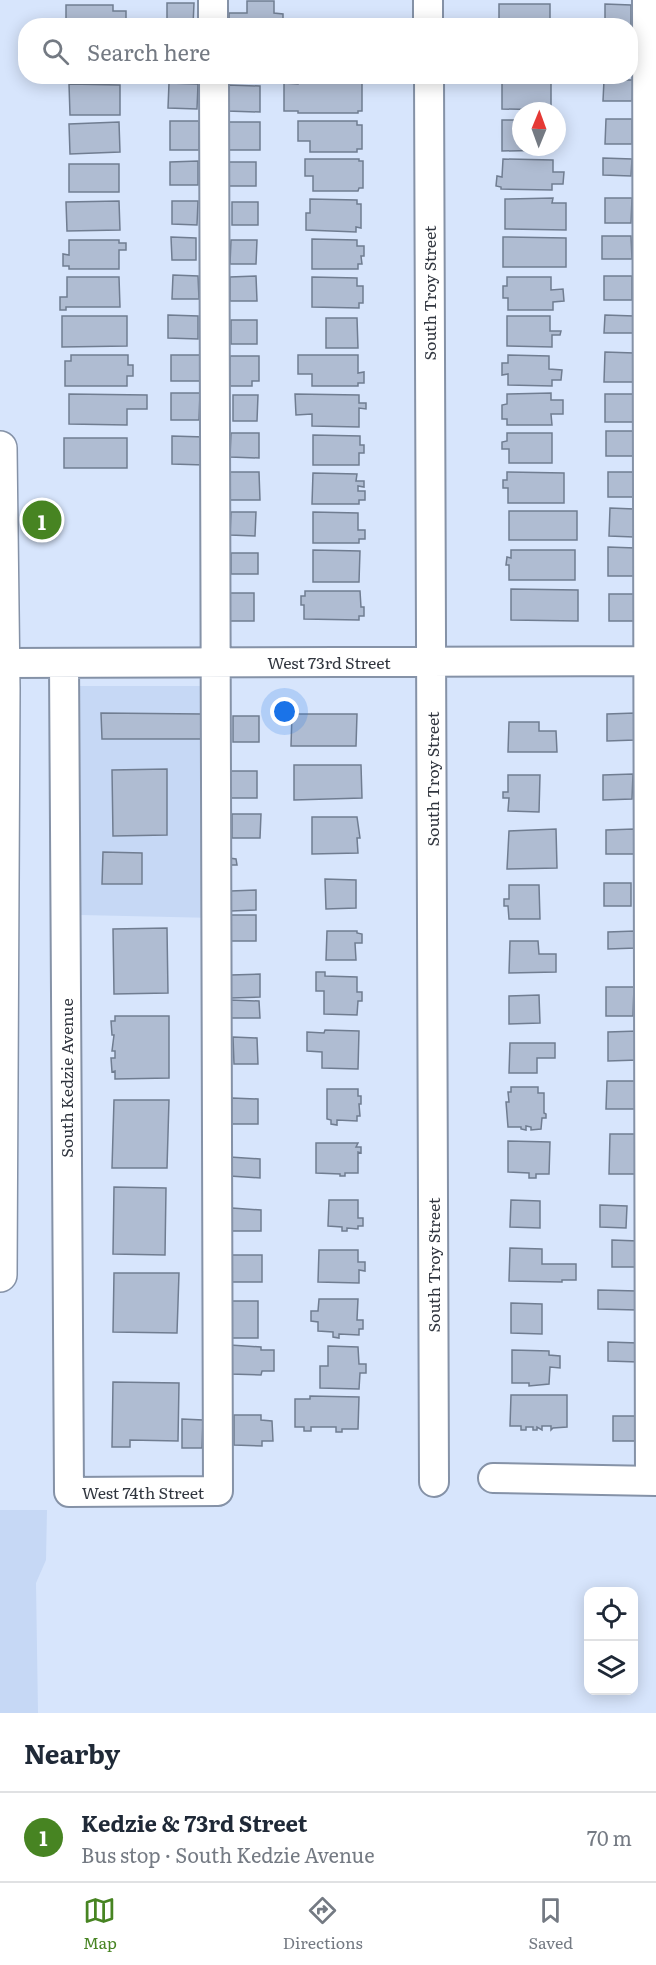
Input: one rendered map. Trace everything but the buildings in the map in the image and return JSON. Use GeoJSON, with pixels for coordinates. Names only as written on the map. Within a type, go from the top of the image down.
{"type":"FeatureCollection","features":[{"type":"Feature","properties":{"kind":"main road"},"geometry":{"type":"LineString","coordinates":[[0,448],[0,1275]]}},
{"type":"Feature","properties":{"kind":"street"},"geometry":{"type":"LineString","coordinates":[[213,0],[213,18]]}},
{"type":"Feature","properties":{"kind":"street"},"geometry":{"type":"LineString","coordinates":[[428,0],[428,18]]}},
{"type":"Feature","properties":{"kind":"street"},"geometry":{"type":"LineString","coordinates":[[493,1478],[653,1481],[652,661],[646,0]]}},
{"type":"Feature","properties":{"kind":"street"},"geometry":{"type":"LineString","coordinates":[[214,84],[216,663]]}},
{"type":"Feature","properties":{"kind":"street","name":"South Troy Street"},"geometry":{"type":"LineString","coordinates":[[429,84],[434,1482]]}},
{"type":"Feature","properties":{"kind":"street","name":"West 73rd Street"},"geometry":{"type":"LineString","coordinates":[[1,668],[63,663],[652,661]]}},
{"type":"Feature","properties":{"kind":"street","name":"South Kedzie Avenue"},"geometry":{"type":"LineString","coordinates":[[63,663],[69,1492]]}},
{"type":"Feature","properties":{"kind":"street","name":"West 74th Street"},"geometry":{"type":"LineString","coordinates":[[69,1492],[218,1491],[216,663]]}},
{"type":"Feature","properties":{"kind":"shaded area"},"geometry":{"type":"Polygon","coordinates":[[[80,686],[215,686],[216,918],[81,915],[80,686]]]}},
{"type":"Feature","properties":{"kind":"shaded area"},"geometry":{"type":"Polygon","coordinates":[[[0,1510],[47,1510],[46,1560],[36,1583],[38,1713],[0,1713],[0,1510]]]}},
{"type":"Feature","properties":{"kind":"place","name":"Kedzie & 73rd Street"},"geometry":{"type":"Point","coordinates":[42,520]}}]}
